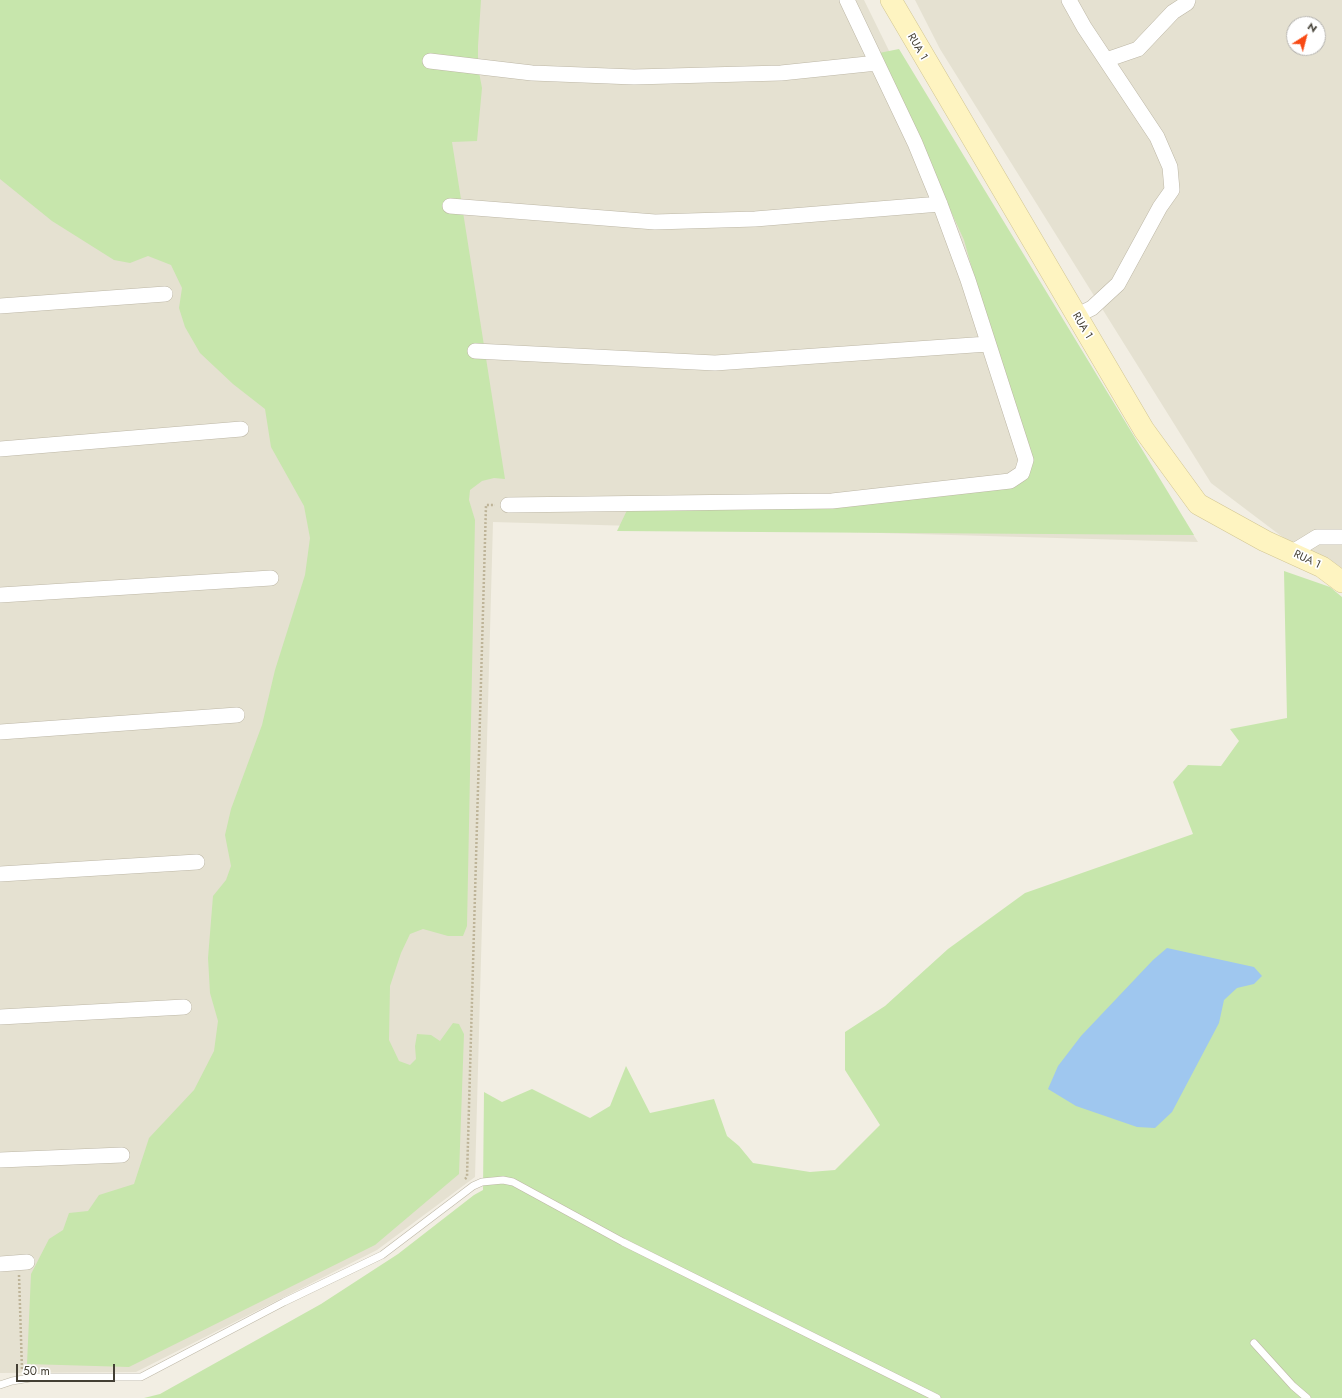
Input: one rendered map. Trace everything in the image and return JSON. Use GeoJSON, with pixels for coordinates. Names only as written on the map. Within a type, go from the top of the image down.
{"type":"FeatureCollection","features":[{"type":"Feature","properties":{"kind":"street"},"geometry":{"type":"LineString","coordinates":[[508,505],[832,502],[1010,481],[1022,473],[1026,460],[940,204],[847,0]]}},
{"type":"Feature","properties":{"kind":"street","name":"RUA 1"},"geometry":{"type":"LineString","coordinates":[[891,0],[1144,430],[1198,504],[1265,541],[1322,567],[1342,582]]}},
{"type":"Feature","properties":{"kind":"street"},"geometry":{"type":"LineString","coordinates":[[1069,0],[1084,27],[1157,138],[1170,167],[1172,190],[1160,207],[1118,284],[1092,308],[1076,316]]}},
{"type":"Feature","properties":{"kind":"street"},"geometry":{"type":"LineString","coordinates":[[1106,60],[1138,49],[1173,12],[1187,3],[1188,0]]}},
{"type":"Feature","properties":{"kind":"street"},"geometry":{"type":"LineString","coordinates":[[430,61],[532,73],[634,77],[781,73],[877,63]]}},
{"type":"Feature","properties":{"kind":"street"},"geometry":{"type":"LineString","coordinates":[[450,206],[654,222],[755,219],[940,204]]}},
{"type":"Feature","properties":{"kind":"street"},"geometry":{"type":"LineString","coordinates":[[0,306],[165,294]]}},
{"type":"Feature","properties":{"kind":"street"},"geometry":{"type":"LineString","coordinates":[[475,351],[715,363],[988,344]]}},
{"type":"Feature","properties":{"kind":"street"},"geometry":{"type":"LineString","coordinates":[[0,449],[241,429]]}},
{"type":"Feature","properties":{"kind":"street"},"geometry":{"type":"LineString","coordinates":[[1291,553],[1317,537],[1342,537]]}},
{"type":"Feature","properties":{"kind":"street"},"geometry":{"type":"LineString","coordinates":[[0,595],[271,578]]}},
{"type":"Feature","properties":{"kind":"street"},"geometry":{"type":"LineString","coordinates":[[0,732],[237,715]]}},
{"type":"Feature","properties":{"kind":"street"},"geometry":{"type":"LineString","coordinates":[[0,874],[197,862]]}},
{"type":"Feature","properties":{"kind":"street"},"geometry":{"type":"LineString","coordinates":[[0,1016],[184,1007]]}},
{"type":"Feature","properties":{"kind":"street"},"geometry":{"type":"LineString","coordinates":[[0,1160],[122,1155]]}},
{"type":"Feature","properties":{"kind":"street"},"geometry":{"type":"LineString","coordinates":[[0,1264],[23,1263]]}},
{"type":"Feature","properties":{"kind":"lane"},"geometry":{"type":"LineString","coordinates":[[0,1385],[12,1381],[36,1377],[141,1377],[284,1302],[371,1262],[393,1248],[473,1186],[482,1182],[503,1180],[513,1182],[623,1242],[937,1398]]}},
{"type":"Feature","properties":{"kind":"lane"},"geometry":{"type":"LineString","coordinates":[[1254,1343],[1293,1386],[1307,1398]]}},
{"type":"Feature","properties":{"kind":"path"},"geometry":{"type":"LineString","coordinates":[[461,1182],[467,1177],[486,505],[508,505]]}},
{"type":"Feature","properties":{"kind":"path"},"geometry":{"type":"LineString","coordinates":[[23,1263],[22,1370],[30,1370]]}},
{"type":"Feature","properties":{"kind":"shaded area"},"geometry":{"type":"Polygon","coordinates":[[[0,0],[864,0],[898,69],[1198,542],[493,522],[475,1177],[377,1250],[136,1372],[0,1373],[0,0]]]}},
{"type":"Feature","properties":{"kind":"shaded area"},"geometry":{"type":"Polygon","coordinates":[[[915,0],[1342,0],[1342,582],[1211,483],[940,49],[915,0]]]}},
{"type":"Feature","properties":{"kind":"green space"},"geometry":{"type":"Polygon","coordinates":[[[0,0],[481,0],[478,67],[482,88],[477,141],[452,142],[505,479],[494,478],[482,481],[470,490],[469,500],[475,520],[467,926],[463,936],[448,936],[423,929],[410,934],[401,953],[390,986],[389,1040],[399,1061],[410,1065],[416,1059],[415,1046],[417,1034],[431,1035],[440,1041],[453,1023],[459,1024],[464,1034],[459,1174],[375,1245],[129,1367],[27,1364],[31,1274],[49,1239],[63,1230],[69,1213],[88,1211],[99,1195],[134,1184],[149,1138],[194,1090],[214,1051],[218,1021],[210,993],[208,958],[213,896],[226,880],[231,866],[225,835],[231,809],[262,725],[275,670],[305,575],[310,538],[304,506],[271,447],[265,409],[233,384],[200,353],[185,327],[179,308],[182,288],[171,265],[148,256],[130,263],[114,260],[52,221],[0,179],[0,0]]]}},
{"type":"Feature","properties":{"kind":"green space"},"geometry":{"type":"Polygon","coordinates":[[[899,49],[1194,535],[617,531],[630,504],[904,493],[1010,481],[1026,461],[964,240],[879,53],[899,49]]]}},
{"type":"Feature","properties":{"kind":"green space"},"geometry":{"type":"Polygon","coordinates":[[[1284,571],[1330,587],[1342,597],[1342,1398],[144,1398],[160,1394],[321,1304],[398,1254],[474,1195],[483,1190],[484,1092],[502,1102],[532,1089],[590,1118],[610,1106],[626,1066],[650,1113],[714,1099],[727,1136],[739,1146],[753,1163],[810,1172],[835,1170],[880,1125],[845,1070],[845,1032],[885,1006],[948,949],[1025,893],[1193,834],[1173,782],[1188,765],[1221,766],[1239,741],[1230,729],[1287,718],[1284,571]]]}},
{"type":"Feature","properties":{"kind":"water"},"geometry":{"type":"Polygon","coordinates":[[[1167,948],[1254,967],[1262,976],[1254,984],[1237,988],[1224,1000],[1219,1023],[1172,1112],[1155,1128],[1137,1127],[1076,1106],[1048,1089],[1058,1066],[1081,1036],[1153,960],[1167,948]]]}}]}
